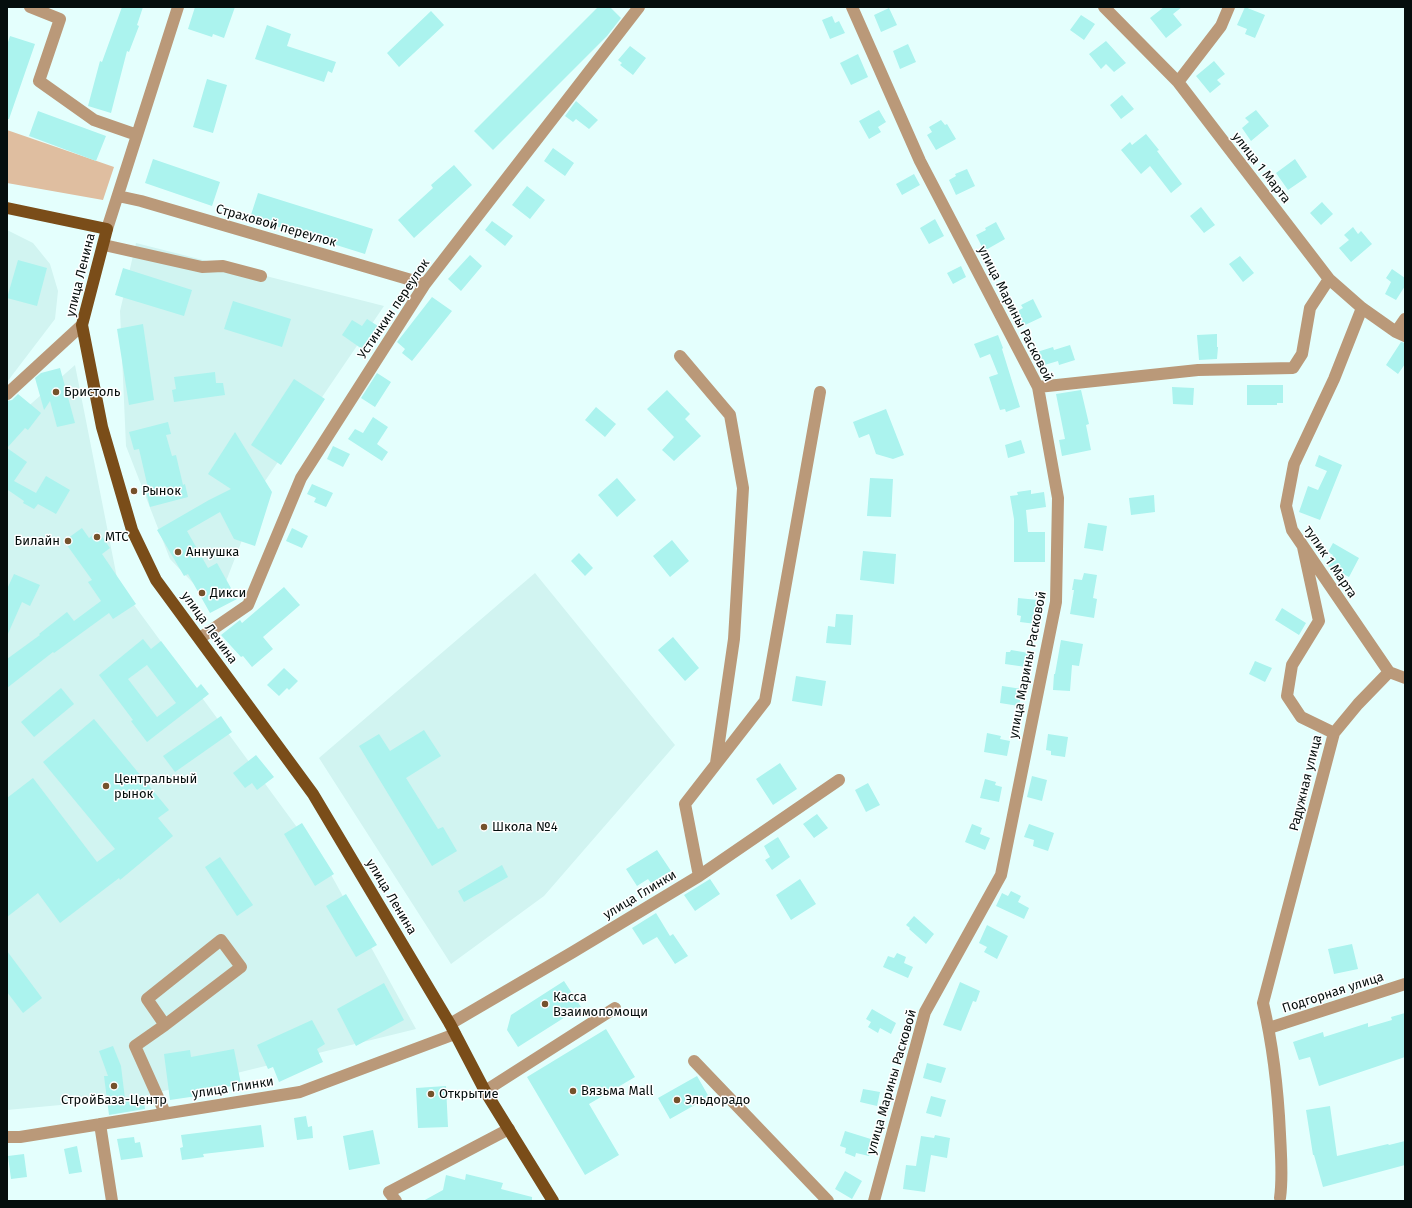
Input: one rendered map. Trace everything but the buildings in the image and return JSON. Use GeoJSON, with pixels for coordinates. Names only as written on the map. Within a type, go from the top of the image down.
{"type":"FeatureCollection","features":[{"type":"Feature","properties":{"kind":"main road"},"geometry":{"type":"LineString","coordinates":[[7,208],[107,229]]}},
{"type":"Feature","properties":{"kind":"main road","name":"улица Ленина"},"geometry":{"type":"LineString","coordinates":[[107,229],[82,325],[102,427],[132,530],[156,580],[313,794],[452,1029],[485,1091],[553,1201]]}},
{"type":"Feature","properties":{"kind":"street"},"geometry":{"type":"LineString","coordinates":[[30,7],[60,19],[39,81],[94,120],[137,135]]}},
{"type":"Feature","properties":{"kind":"street","name":"улица Ленина"},"geometry":{"type":"LineString","coordinates":[[107,229],[178,7]]}},
{"type":"Feature","properties":{"kind":"street","name":"Устинкин переулок"},"geometry":{"type":"LineString","coordinates":[[200,638],[248,604],[301,478],[425,284],[640,7]]}},
{"type":"Feature","properties":{"kind":"street","name":"улица Марины Расковой"},"geometry":{"type":"LineString","coordinates":[[852,7],[920,161],[1038,387],[1058,498],[1056,602],[1001,875],[925,1012],[874,1201]]}},
{"type":"Feature","properties":{"kind":"street","name":"улица 1 Марта"},"geometry":{"type":"LineString","coordinates":[[1104,7],[1178,82],[1329,278],[1362,308],[1400,334]]}},
{"type":"Feature","properties":{"kind":"street"},"geometry":{"type":"LineString","coordinates":[[1178,82],[1221,26],[1230,7]]}},
{"type":"Feature","properties":{"kind":"street","name":"Страховой переулок"},"geometry":{"type":"LineString","coordinates":[[118,196],[149,203],[425,284]]}},
{"type":"Feature","properties":{"kind":"street"},"geometry":{"type":"LineString","coordinates":[[104,245],[202,267],[223,266],[261,276]]}},
{"type":"Feature","properties":{"kind":"street"},"geometry":{"type":"LineString","coordinates":[[1038,387],[1198,370],[1294,368],[1302,354],[1310,308],[1329,278]]}},
{"type":"Feature","properties":{"kind":"street","name":"тупик 1 Марта"},"geometry":{"type":"LineString","coordinates":[[1362,308],[1334,379],[1294,464],[1286,506],[1292,530],[1389,672]]}},
{"type":"Feature","properties":{"kind":"street"},"geometry":{"type":"LineString","coordinates":[[1400,334],[1405,319]]}},
{"type":"Feature","properties":{"kind":"street"},"geometry":{"type":"LineString","coordinates":[[7,394],[82,325]]}},
{"type":"Feature","properties":{"kind":"street"},"geometry":{"type":"LineString","coordinates":[[680,356],[730,415],[743,488],[734,638],[715,765]]}},
{"type":"Feature","properties":{"kind":"street"},"geometry":{"type":"LineString","coordinates":[[699,876],[685,804],[765,701],[820,392]]}},
{"type":"Feature","properties":{"kind":"street","name":"Радужная улица"},"geometry":{"type":"LineString","coordinates":[[1280,1198],[1282,1177],[1278,1100],[1269,1028],[1263,1003],[1334,733],[1301,717],[1287,696],[1292,665],[1318,621],[1303,547]]}},
{"type":"Feature","properties":{"kind":"street"},"geometry":{"type":"LineString","coordinates":[[1334,733],[1358,704],[1389,672],[1405,678]]}},
{"type":"Feature","properties":{"kind":"street","name":"улица Глинки"},"geometry":{"type":"LineString","coordinates":[[7,1137],[20,1137],[300,1092],[452,1029],[573,952],[699,876],[839,780]]}},
{"type":"Feature","properties":{"kind":"street"},"geometry":{"type":"LineString","coordinates":[[165,1025],[147,999],[221,940],[241,967],[165,1025],[135,1046],[165,1113]]}},
{"type":"Feature","properties":{"kind":"street","name":"Подгорная улица"},"geometry":{"type":"LineString","coordinates":[[1269,1028],[1405,984]]}},
{"type":"Feature","properties":{"kind":"street"},"geometry":{"type":"LineString","coordinates":[[485,1091],[615,1008]]}},
{"type":"Feature","properties":{"kind":"street"},"geometry":{"type":"LineString","coordinates":[[694,1061],[828,1201]]}},
{"type":"Feature","properties":{"kind":"street"},"geometry":{"type":"LineString","coordinates":[[100,1124],[112,1201]]}},
{"type":"Feature","properties":{"kind":"street"},"geometry":{"type":"LineString","coordinates":[[396,1201],[390,1192],[509,1129]]}},
{"type":"Feature","properties":{"kind":"shaded area"},"geometry":{"type":"Polygon","coordinates":[[[7,130],[114,167],[103,200],[7,183],[7,130]]]}},
{"type":"Feature","properties":{"kind":"shaded area"},"geometry":{"type":"Polygon","coordinates":[[[7,230],[33,243],[50,264],[58,291],[55,319],[7,382],[7,230]]]}},
{"type":"Feature","properties":{"kind":"shaded area"},"geometry":{"type":"Polygon","coordinates":[[[136,243],[384,306],[265,481],[216,607],[170,559],[126,446],[120,311],[136,243]]]}},
{"type":"Feature","properties":{"kind":"shaded area"},"geometry":{"type":"Polygon","coordinates":[[[75,365],[118,583],[329,871],[416,1029],[135,1098],[7,1110],[7,425],[75,365]]]}},
{"type":"Feature","properties":{"kind":"shaded area","name":"Школа №4"},"geometry":{"type":"Polygon","coordinates":[[[535,573],[675,745],[544,896],[451,964],[319,758],[535,573]]]}},
{"type":"Feature","properties":{"kind":"place","name":"Бристоль"},"geometry":{"type":"Point","coordinates":[56,392]}},
{"type":"Feature","properties":{"kind":"place","name":"Рынок"},"geometry":{"type":"Point","coordinates":[134,491]}},
{"type":"Feature","properties":{"kind":"place","name":"МТС"},"geometry":{"type":"Point","coordinates":[97,537]}},
{"type":"Feature","properties":{"kind":"place","name":"Билайн"},"geometry":{"type":"Point","coordinates":[68,541]}},
{"type":"Feature","properties":{"kind":"place","name":"Аннушка"},"geometry":{"type":"Point","coordinates":[178,552]}},
{"type":"Feature","properties":{"kind":"place","name":"Дикси"},"geometry":{"type":"Point","coordinates":[202,593]}},
{"type":"Feature","properties":{"kind":"place","name":"Центральный рынок"},"geometry":{"type":"Point","coordinates":[106,786]}},
{"type":"Feature","properties":{"kind":"place","name":"Школа №4"},"geometry":{"type":"Point","coordinates":[484,827]}},
{"type":"Feature","properties":{"kind":"place","name":"Касса Взаимопомощи"},"geometry":{"type":"Point","coordinates":[545,1004]}},
{"type":"Feature","properties":{"kind":"place","name":"СтройБаза-Центр"},"geometry":{"type":"Point","coordinates":[114,1086]}},
{"type":"Feature","properties":{"kind":"place","name":"Вязьма Mall"},"geometry":{"type":"Point","coordinates":[573,1091]}},
{"type":"Feature","properties":{"kind":"place","name":"Открытие"},"geometry":{"type":"Point","coordinates":[431,1094]}},
{"type":"Feature","properties":{"kind":"place","name":"Эльдорадо"},"geometry":{"type":"Point","coordinates":[677,1100]}}]}
